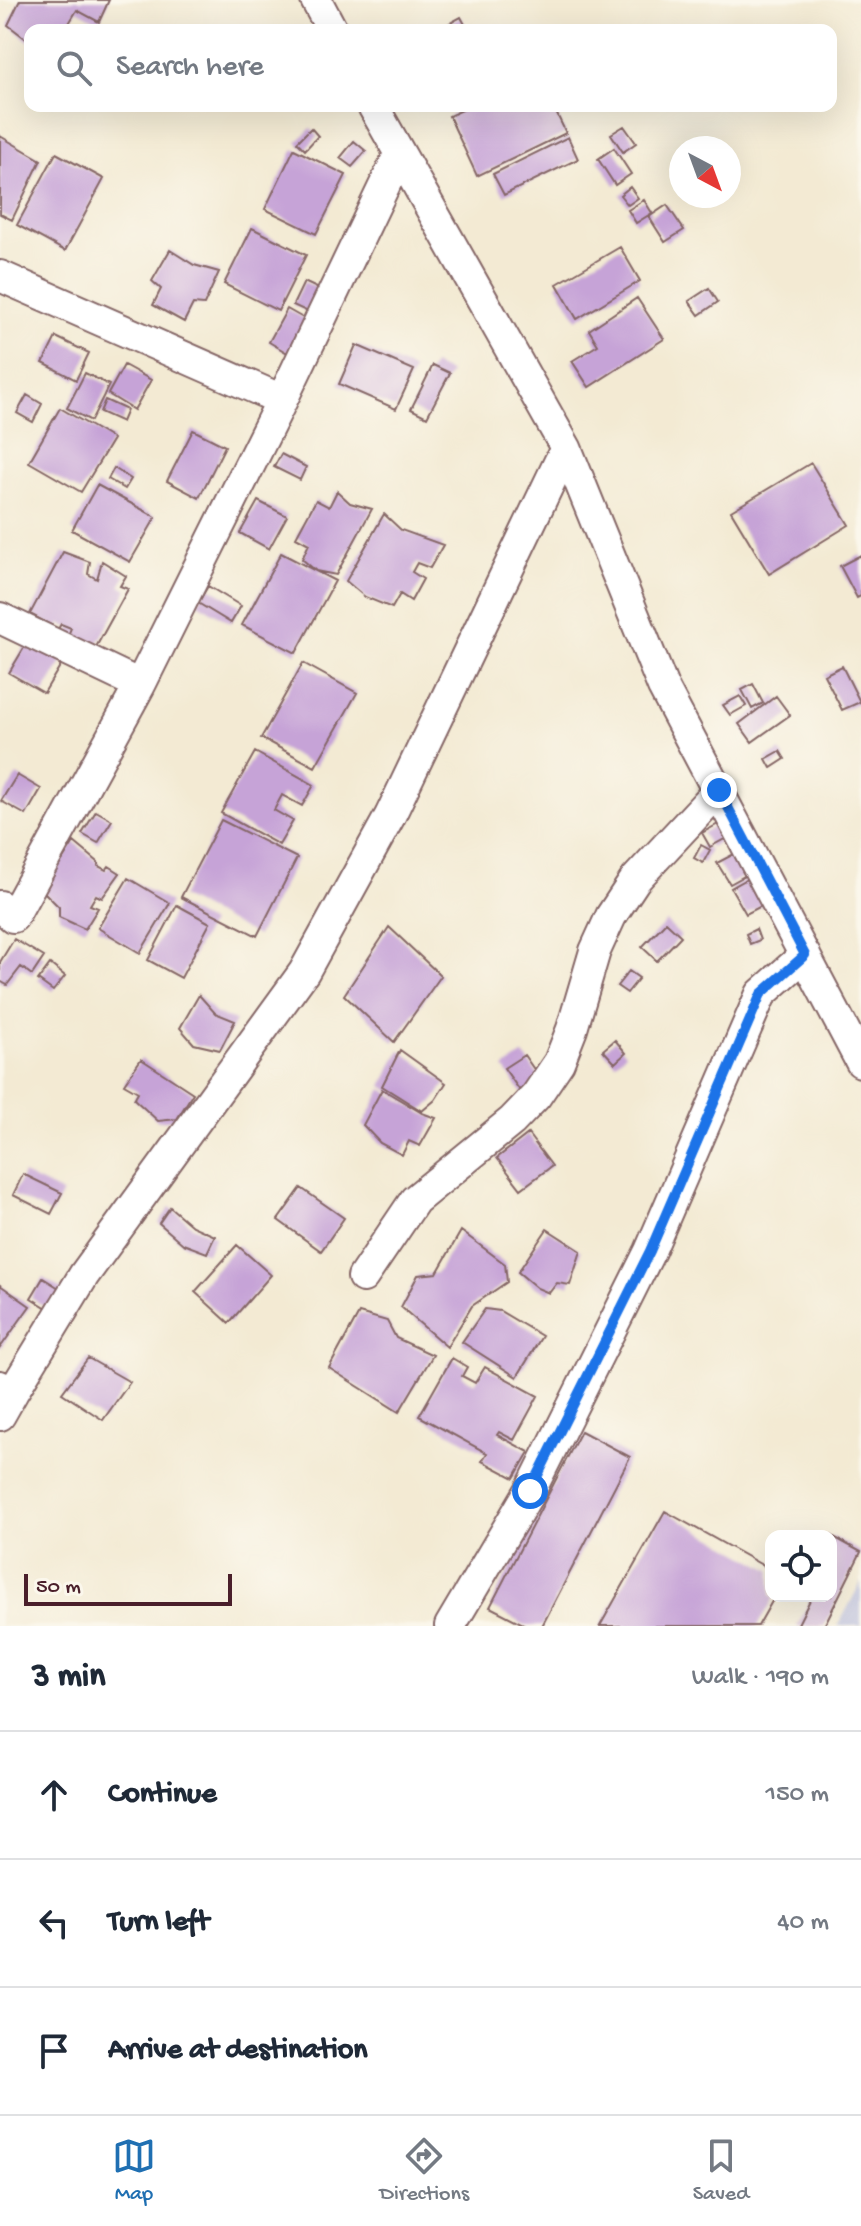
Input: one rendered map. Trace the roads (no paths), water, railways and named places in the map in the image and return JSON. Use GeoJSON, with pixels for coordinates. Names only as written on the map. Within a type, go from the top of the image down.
{"type":"FeatureCollection","features":[{"type":"Feature","properties":{"kind":"street"},"geometry":{"type":"LineString","coordinates":[[316,0],[329,24]]}},
{"type":"Feature","properties":{"kind":"street"},"geometry":{"type":"LineString","coordinates":[[376,112],[566,448],[663,687],[861,1062]]}},
{"type":"Feature","properties":{"kind":"street"},"geometry":{"type":"LineString","coordinates":[[0,906],[13,917],[140,685],[282,400],[399,155]]}},
{"type":"Feature","properties":{"kind":"street"},"geometry":{"type":"LineString","coordinates":[[0,276],[282,400]]}},
{"type":"Feature","properties":{"kind":"street"},"geometry":{"type":"LineString","coordinates":[[4,1398],[84,1275],[304,972],[390,816],[566,448]]}},
{"type":"Feature","properties":{"kind":"street"},"geometry":{"type":"LineString","coordinates":[[0,618],[140,685]]}},
{"type":"Feature","properties":{"kind":"street"},"geometry":{"type":"LineString","coordinates":[[363,1277],[415,1200],[512,1121],[536,1096],[559,1062],[595,951],[611,916],[635,880],[719,790]]}},
{"type":"Feature","properties":{"kind":"street"},"geometry":{"type":"LineString","coordinates":[[450,1626],[530,1491],[650,1251],[761,994],[805,955]]}}]}
